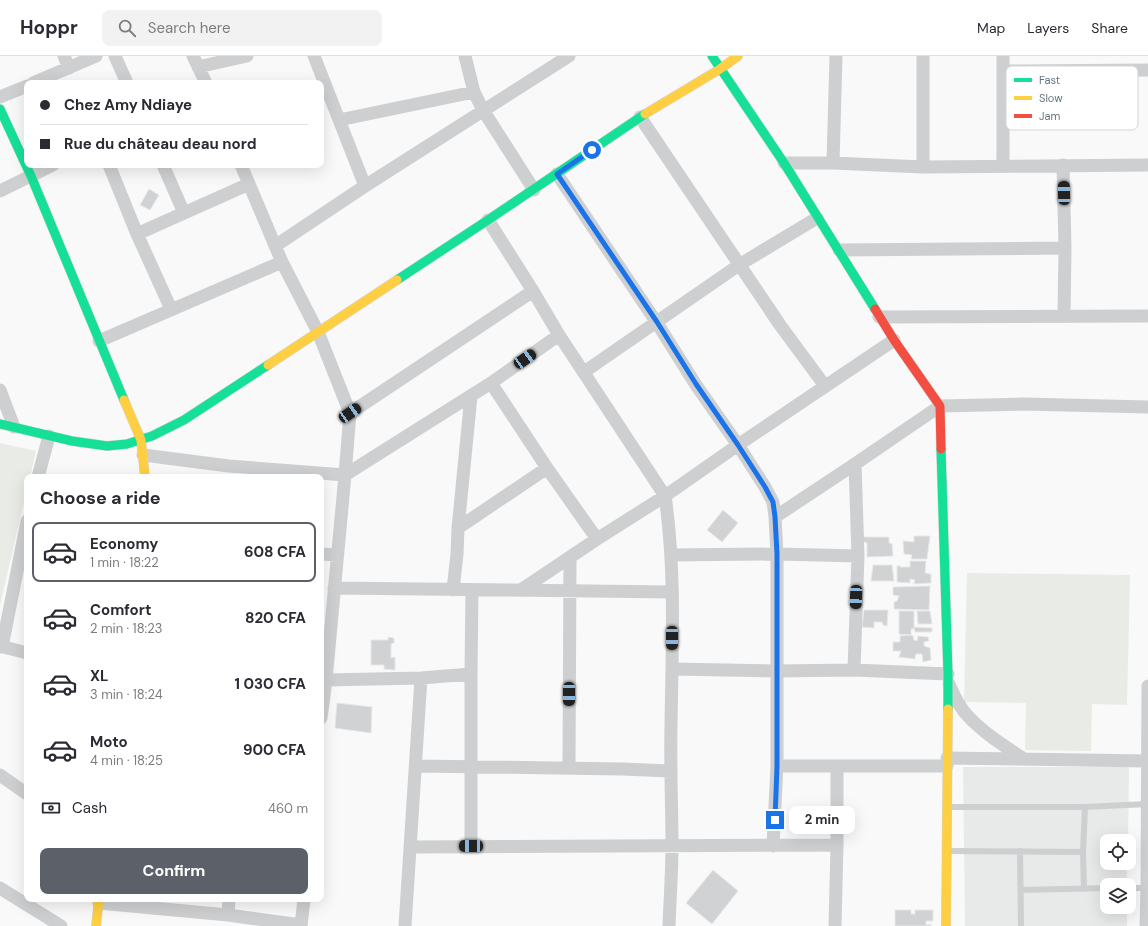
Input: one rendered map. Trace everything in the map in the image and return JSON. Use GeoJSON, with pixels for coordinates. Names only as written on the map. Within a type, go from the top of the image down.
{"type":"FeatureCollection","features":[{"type":"Feature","properties":{"kind":"main road"},"geometry":{"type":"LineString","coordinates":[[712,56],[784,163],[894,340],[940,406],[948,678],[946,926]]}},
{"type":"Feature","properties":{"kind":"main road"},"geometry":{"type":"LineString","coordinates":[[0,424],[48,436],[96,445],[118,445],[141,440],[165,431],[534,190],[640,117],[720,69],[738,56]]}},
{"type":"Feature","properties":{"kind":"main road"},"geometry":{"type":"LineString","coordinates":[[0,109],[3,125],[24,163]]}},
{"type":"Feature","properties":{"kind":"main road"},"geometry":{"type":"LineString","coordinates":[[27,168],[141,440],[145,474]]}},
{"type":"Feature","properties":{"kind":"main road"},"geometry":{"type":"LineString","coordinates":[[96,926],[99,902]]}},
{"type":"Feature","properties":{"kind":"street"},"geometry":{"type":"LineString","coordinates":[[38,80],[66,62],[96,56]]}},
{"type":"Feature","properties":{"kind":"street"},"geometry":{"type":"LineString","coordinates":[[115,56],[126,80]]}},
{"type":"Feature","properties":{"kind":"street"},"geometry":{"type":"LineString","coordinates":[[205,80],[196,61],[247,56]]}},
{"type":"Feature","properties":{"kind":"street"},"geometry":{"type":"LineString","coordinates":[[314,56],[323,80]]}},
{"type":"Feature","properties":{"kind":"street"},"geometry":{"type":"LineString","coordinates":[[465,56],[474,92],[534,190]]}},
{"type":"Feature","properties":{"kind":"street"},"geometry":{"type":"LineString","coordinates":[[275,246],[365,186],[569,56]]}},
{"type":"Feature","properties":{"kind":"street"},"geometry":{"type":"LineString","coordinates":[[833,163],[836,56]]}},
{"type":"Feature","properties":{"kind":"street"},"geometry":{"type":"LineString","coordinates":[[923,56],[923,167]]}},
{"type":"Feature","properties":{"kind":"street"},"geometry":{"type":"LineString","coordinates":[[1003,166],[1004,56]]}},
{"type":"Feature","properties":{"kind":"street"},"geometry":{"type":"LineString","coordinates":[[1138,70],[1148,70]]}},
{"type":"Feature","properties":{"kind":"street"},"geometry":{"type":"LineString","coordinates":[[324,82],[365,186]]}},
{"type":"Feature","properties":{"kind":"street"},"geometry":{"type":"LineString","coordinates":[[0,97],[24,87]]}},
{"type":"Feature","properties":{"kind":"street"},"geometry":{"type":"LineString","coordinates":[[339,120],[474,92]]}},
{"type":"Feature","properties":{"kind":"street"},"geometry":{"type":"LineString","coordinates":[[640,117],[780,325],[824,386]]}},
{"type":"Feature","properties":{"kind":"street"},"geometry":{"type":"LineString","coordinates":[[784,163],[833,163],[923,167],[1148,165]]}},
{"type":"Feature","properties":{"kind":"street"},"geometry":{"type":"LineString","coordinates":[[1063,166],[1065,248],[1064,316]]}},
{"type":"Feature","properties":{"kind":"street"},"geometry":{"type":"LineString","coordinates":[[0,191],[47,168]]}},
{"type":"Feature","properties":{"kind":"street"},"geometry":{"type":"LineString","coordinates":[[110,168],[136,234],[171,309]]}},
{"type":"Feature","properties":{"kind":"street"},"geometry":{"type":"LineString","coordinates":[[164,168],[184,213]]}},
{"type":"Feature","properties":{"kind":"street"},"geometry":{"type":"LineString","coordinates":[[242,168],[282,262],[318,332],[350,413],[324,692]]}},
{"type":"Feature","properties":{"kind":"street"},"geometry":{"type":"LineString","coordinates":[[557,174],[657,322],[696,384],[738,445],[773,502],[777,554],[777,766],[774,846]]}},
{"type":"Feature","properties":{"kind":"street"},"geometry":{"type":"LineString","coordinates":[[136,234],[249,184]]}},
{"type":"Feature","properties":{"kind":"street"},"geometry":{"type":"LineString","coordinates":[[584,372],[739,265],[817,218]]}},
{"type":"Feature","properties":{"kind":"street"},"geometry":{"type":"LineString","coordinates":[[488,220],[559,335],[665,496],[669,524],[672,592],[670,771],[672,846],[669,926]]}},
{"type":"Feature","properties":{"kind":"street"},"geometry":{"type":"LineString","coordinates":[[839,250],[1065,248]]}},
{"type":"Feature","properties":{"kind":"street"},"geometry":{"type":"LineString","coordinates":[[99,340],[282,262]]}},
{"type":"Feature","properties":{"kind":"street"},"geometry":{"type":"LineString","coordinates":[[350,413],[533,291]]}},
{"type":"Feature","properties":{"kind":"street"},"geometry":{"type":"LineString","coordinates":[[879,316],[1148,316]]}},
{"type":"Feature","properties":{"kind":"street"},"geometry":{"type":"LineString","coordinates":[[143,455],[228,471],[345,474],[491,383],[559,335]]}},
{"type":"Feature","properties":{"kind":"street"},"geometry":{"type":"LineString","coordinates":[[521,590],[665,496],[824,386],[894,340]]}},
{"type":"Feature","properties":{"kind":"street"},"geometry":{"type":"LineString","coordinates":[[491,383],[547,468],[597,539]]}},
{"type":"Feature","properties":{"kind":"street"},"geometry":{"type":"LineString","coordinates":[[0,390],[14,428]]}},
{"type":"Feature","properties":{"kind":"street"},"geometry":{"type":"LineString","coordinates":[[453,590],[470,396]]}},
{"type":"Feature","properties":{"kind":"street"},"geometry":{"type":"LineString","coordinates":[[775,517],[940,406],[1024,404],[1148,407]]}},
{"type":"Feature","properties":{"kind":"street"},"geometry":{"type":"LineString","coordinates":[[39,474],[48,436]]}},
{"type":"Feature","properties":{"kind":"street"},"geometry":{"type":"LineString","coordinates":[[854,670],[858,556],[855,464]]}},
{"type":"Feature","properties":{"kind":"street"},"geometry":{"type":"LineString","coordinates":[[458,528],[547,468]]}},
{"type":"Feature","properties":{"kind":"street"},"geometry":{"type":"LineString","coordinates":[[24,552],[22,573],[1,647],[24,652]]}},
{"type":"Feature","properties":{"kind":"street"},"geometry":{"type":"LineString","coordinates":[[324,554],[337,555]]}},
{"type":"Feature","properties":{"kind":"street"},"geometry":{"type":"LineString","coordinates":[[671,555],[777,554],[858,556]]}},
{"type":"Feature","properties":{"kind":"street"},"geometry":{"type":"LineString","coordinates":[[569,768],[570,558]]}},
{"type":"Feature","properties":{"kind":"street"},"geometry":{"type":"LineString","coordinates":[[334,588],[672,592]]}},
{"type":"Feature","properties":{"kind":"street"},"geometry":{"type":"LineString","coordinates":[[471,846],[472,590]]}},
{"type":"Feature","properties":{"kind":"street"},"geometry":{"type":"LineString","coordinates":[[672,669],[777,671],[854,670],[948,678],[956,700],[966,714],[988,734],[1024,760]]}},
{"type":"Feature","properties":{"kind":"street"},"geometry":{"type":"LineString","coordinates":[[326,680],[422,678],[471,674]]}},
{"type":"Feature","properties":{"kind":"street"},"geometry":{"type":"LineString","coordinates":[[405,926],[422,678]]}},
{"type":"Feature","properties":{"kind":"street"},"geometry":{"type":"LineString","coordinates":[[1146,926],[1148,686]]}},
{"type":"Feature","properties":{"kind":"street"},"geometry":{"type":"LineString","coordinates":[[777,766],[838,766],[1024,760],[1148,761]]}},
{"type":"Feature","properties":{"kind":"street"},"geometry":{"type":"LineString","coordinates":[[416,766],[670,771]]}},
{"type":"Feature","properties":{"kind":"street"},"geometry":{"type":"LineString","coordinates":[[835,926],[838,766]]}},
{"type":"Feature","properties":{"kind":"street"},"geometry":{"type":"LineString","coordinates":[[0,775],[24,792]]}},
{"type":"Feature","properties":{"kind":"street"},"geometry":{"type":"LineString","coordinates":[[410,847],[837,845]]}},
{"type":"Feature","properties":{"kind":"street"},"geometry":{"type":"LineString","coordinates":[[0,888],[61,926]]}},
{"type":"Feature","properties":{"kind":"street"},"geometry":{"type":"LineString","coordinates":[[105,902],[207,920],[228,915],[301,926],[304,902]]}},
{"type":"Feature","properties":{"kind":"street"},"geometry":{"type":"LineString","coordinates":[[228,915],[229,902]]}},
{"type":"Feature","properties":{"kind":"lane"},"geometry":{"type":"LineString","coordinates":[[947,807],[1147,804]]}},
{"type":"Feature","properties":{"kind":"lane"},"geometry":{"type":"LineString","coordinates":[[1084,889],[1083,852],[1085,806]]}},
{"type":"Feature","properties":{"kind":"lane"},"geometry":{"type":"LineString","coordinates":[[947,850],[1083,852]]}},
{"type":"Feature","properties":{"kind":"lane"},"geometry":{"type":"LineString","coordinates":[[1020,851],[1021,926]]}},
{"type":"Feature","properties":{"kind":"lane"},"geometry":{"type":"LineString","coordinates":[[1021,890],[1100,888]]}},
{"type":"Feature","properties":{"kind":"lane"},"geometry":{"type":"LineString","coordinates":[[1136,888],[1147,888]]}},
{"type":"Feature","properties":{"kind":"shaded area"},"geometry":{"type":"Polygon","coordinates":[[[0,443],[36,451],[31,474],[24,474],[24,502],[0,605],[0,443]]]}},
{"type":"Feature","properties":{"kind":"shaded area"},"geometry":{"type":"Polygon","coordinates":[[[967,573],[1130,575],[1127,705],[1092,704],[1091,751],[1025,750],[1026,703],[964,702],[967,573]]]}},
{"type":"Feature","properties":{"kind":"shaded area"},"geometry":{"type":"Polygon","coordinates":[[[963,767],[1129,767],[1128,834],[1100,834],[1100,870],[1127,870],[1127,878],[1100,878],[1100,914],[1127,914],[1127,926],[965,926],[963,767]]]}},
{"type":"Feature","properties":{"kind":"building"},"geometry":{"type":"Polygon","coordinates":[[[149,189],[159,195],[150,210],[140,205],[149,189]]]}},
{"type":"Feature","properties":{"kind":"building"},"geometry":{"type":"Polygon","coordinates":[[[723,510],[738,523],[722,542],[707,530],[723,510]]]}},
{"type":"Feature","properties":{"kind":"building"},"geometry":{"type":"Polygon","coordinates":[[[914,536],[930,536],[927,559],[911,559],[912,555],[904,554],[903,541],[914,542],[914,536]]]}},
{"type":"Feature","properties":{"kind":"building"},"geometry":{"type":"Polygon","coordinates":[[[863,537],[889,537],[889,543],[892,544],[893,556],[867,557],[867,543],[862,541],[863,537]]]}},
{"type":"Feature","properties":{"kind":"building"},"geometry":{"type":"Polygon","coordinates":[[[910,561],[926,561],[925,573],[931,574],[931,583],[914,584],[915,580],[910,579],[910,583],[897,582],[897,566],[910,567],[910,561]]]}},
{"type":"Feature","properties":{"kind":"building"},"geometry":{"type":"Polygon","coordinates":[[[873,565],[892,565],[894,581],[871,581],[873,565]]]}},
{"type":"Feature","properties":{"kind":"building"},"geometry":{"type":"Polygon","coordinates":[[[930,586],[929,610],[894,609],[894,602],[897,601],[899,596],[893,595],[893,587],[930,586]]]}},
{"type":"Feature","properties":{"kind":"building"},"geometry":{"type":"Polygon","coordinates":[[[864,610],[888,610],[887,626],[883,625],[882,622],[874,622],[874,628],[862,627],[864,610]]]}},
{"type":"Feature","properties":{"kind":"building"},"geometry":{"type":"Polygon","coordinates":[[[899,611],[914,611],[914,629],[911,629],[911,635],[899,634],[899,611]]]}},
{"type":"Feature","properties":{"kind":"building"},"geometry":{"type":"Polygon","coordinates":[[[917,611],[930,611],[932,624],[918,624],[917,611]]]}},
{"type":"Feature","properties":{"kind":"building"},"geometry":{"type":"Polygon","coordinates":[[[914,627],[932,628],[932,632],[915,632],[914,627]]]}},
{"type":"Feature","properties":{"kind":"building"},"geometry":{"type":"Polygon","coordinates":[[[900,636],[913,636],[914,640],[917,641],[918,636],[928,637],[929,641],[924,642],[924,646],[930,648],[931,660],[923,662],[922,654],[916,654],[915,659],[899,657],[901,651],[893,651],[893,642],[900,642],[900,636]]]}},
{"type":"Feature","properties":{"kind":"building"},"geometry":{"type":"Polygon","coordinates":[[[388,637],[394,638],[394,643],[391,644],[391,658],[395,657],[395,670],[384,669],[384,665],[371,665],[371,640],[388,640],[388,637]]]}},
{"type":"Feature","properties":{"kind":"building"},"geometry":{"type":"Polygon","coordinates":[[[337,703],[372,707],[371,733],[335,728],[337,703]]]}},
{"type":"Feature","properties":{"kind":"building"},"geometry":{"type":"Polygon","coordinates":[[[713,870],[738,891],[712,924],[686,903],[713,870]]]}},
{"type":"Feature","properties":{"kind":"building"},"geometry":{"type":"Polygon","coordinates":[[[895,910],[911,910],[911,914],[915,914],[915,910],[933,910],[933,921],[926,921],[926,925],[931,924],[931,926],[895,926],[895,910]]]}},
{"type":"Feature","properties":{"kind":"traffic: fast"},"geometry":{"type":"LineString","coordinates":[[712,56],[784,163],[875,309]]}},
{"type":"Feature","properties":{"kind":"traffic: fast"},"geometry":{"type":"LineString","coordinates":[[0,109],[24,161]]}},
{"type":"Feature","properties":{"kind":"traffic: fast"},"geometry":{"type":"LineString","coordinates":[[397,280],[645,114]]}},
{"type":"Feature","properties":{"kind":"traffic: fast"},"geometry":{"type":"LineString","coordinates":[[27,168],[124,400]]}},
{"type":"Feature","properties":{"kind":"traffic: fast"},"geometry":{"type":"LineString","coordinates":[[0,424],[72,441],[107,446],[127,444],[152,436],[184,420],[268,365]]}},
{"type":"Feature","properties":{"kind":"traffic: fast"},"geometry":{"type":"LineString","coordinates":[[941,449],[948,709]]}},
{"type":"Feature","properties":{"kind":"traffic: slow"},"geometry":{"type":"LineString","coordinates":[[645,114],[720,69],[738,56]]}},
{"type":"Feature","properties":{"kind":"traffic: slow"},"geometry":{"type":"LineString","coordinates":[[268,365],[397,280]]}},
{"type":"Feature","properties":{"kind":"traffic: slow"},"geometry":{"type":"LineString","coordinates":[[124,400],[141,440],[145,474]]}},
{"type":"Feature","properties":{"kind":"traffic: slow"},"geometry":{"type":"LineString","coordinates":[[946,926],[948,709]]}},
{"type":"Feature","properties":{"kind":"traffic: slow"},"geometry":{"type":"LineString","coordinates":[[96,926],[99,902]]}},
{"type":"Feature","properties":{"kind":"traffic: jam"},"geometry":{"type":"LineString","coordinates":[[875,309],[894,340],[940,406],[941,449]]}},
{"type":"Feature","properties":{"kind":"route"},"geometry":{"type":"LineString","coordinates":[[592,150],[557,174],[657,322],[696,384],[738,445],[773,502],[777,554],[777,766],[775,820]]}}]}
